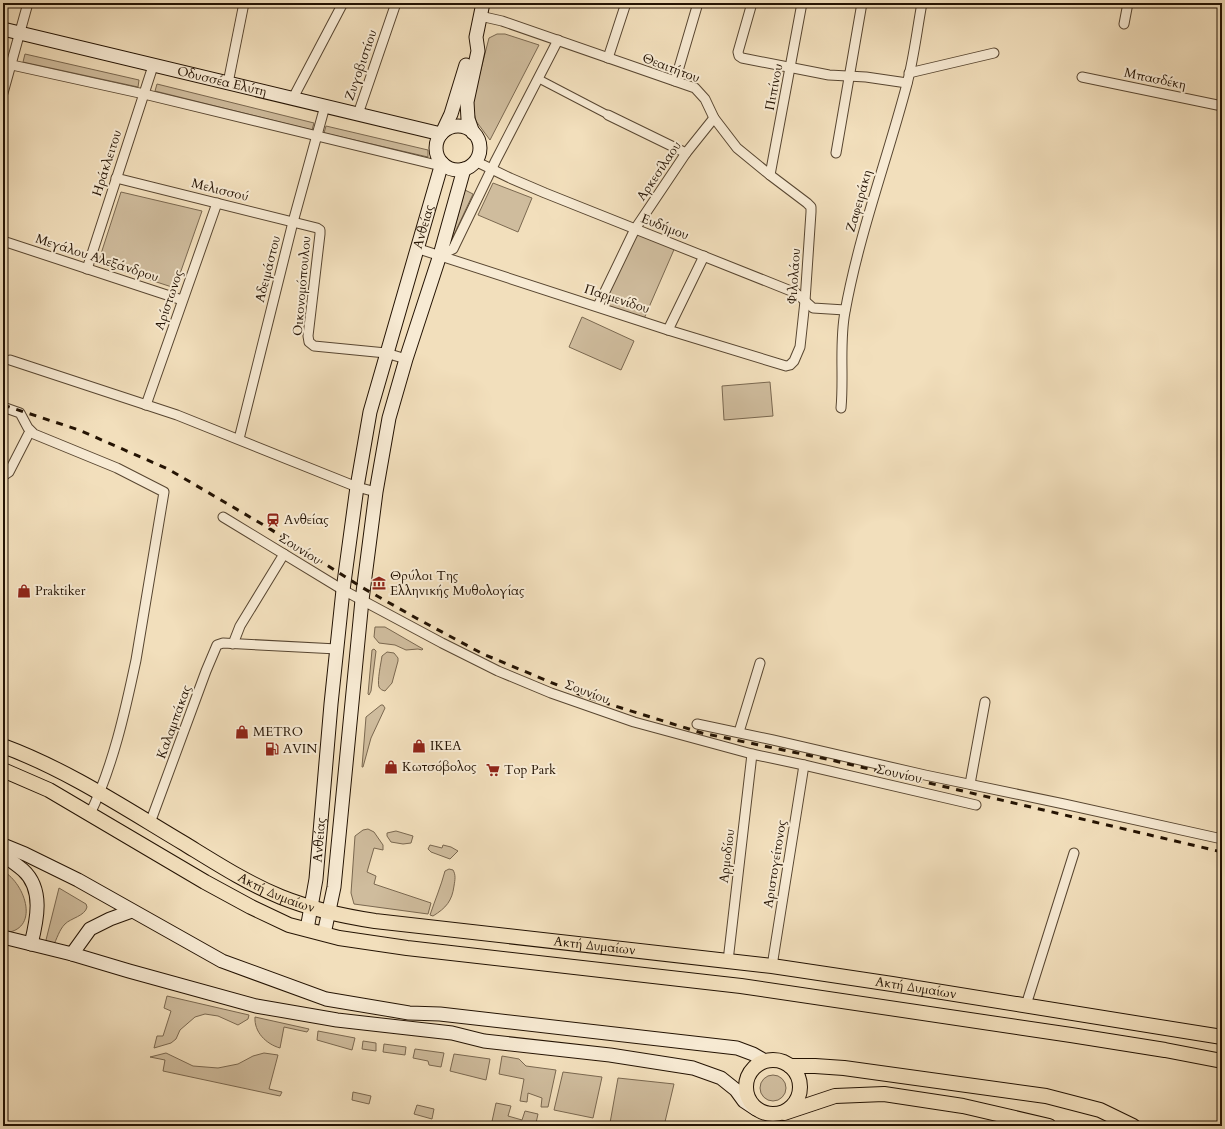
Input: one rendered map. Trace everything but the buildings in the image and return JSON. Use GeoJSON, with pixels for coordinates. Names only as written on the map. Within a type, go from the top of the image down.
{"type":"FeatureCollection","features":[{"type":"Feature","properties":{"kind":"main road"},"geometry":{"type":"LineString","coordinates":[[476,37],[478,51],[467,102],[468,119],[473,133],[478,140],[478,156],[472,165],[464,169],[450,168],[441,164],[436,147],[437,141],[451,114],[468,54],[476,37],[483,3]]}},
{"type":"Feature","properties":{"kind":"main road","name":"Οδυσσέα Ελύτη"},"geometry":{"type":"LineString","coordinates":[[3,29],[153,66],[442,133]]}},
{"type":"Feature","properties":{"kind":"main road"},"geometry":{"type":"LineString","coordinates":[[442,133],[454,126],[466,128],[473,133]]}},
{"type":"Feature","properties":{"kind":"main road","name":"Ανθείας"},"geometry":{"type":"LineString","coordinates":[[307,929],[312,908],[316,879],[331,704],[343,590],[357,487],[370,412],[441,164]]}},
{"type":"Feature","properties":{"kind":"main road","name":"Ανθείας"},"geometry":{"type":"LineString","coordinates":[[324,934],[334,887],[362,600],[376,492],[389,418],[406,359],[440,255],[464,169]]}},
{"type":"Feature","properties":{"kind":"main road"},"geometry":{"type":"LineString","coordinates":[[331,704],[352,706]]}},
{"type":"Feature","properties":{"kind":"main road","name":"Ακτή Δυμαίων"},"geometry":{"type":"LineString","coordinates":[[3,746],[39,762],[100,793],[247,881],[281,897],[329,913],[375,921],[772,966],[1222,1037]]}},
{"type":"Feature","properties":{"kind":"main road","name":"Ακτή Δυμαίων"},"geometry":{"type":"LineString","coordinates":[[3,770],[49,790],[239,901],[277,920],[324,934],[362,942],[407,948],[775,991],[1107,1041],[1222,1061]]}},
{"type":"Feature","properties":{"kind":"main road"},"geometry":{"type":"LineString","coordinates":[[3,845],[78,880],[222,961],[326,999],[409,1012],[440,1014],[737,1048],[753,1054],[764,1061]]}},
{"type":"Feature","properties":{"kind":"main road"},"geometry":{"type":"LineString","coordinates":[[3,855],[24,871],[31,879],[35,888],[37,910],[31,944]]}},
{"type":"Feature","properties":{"kind":"main road"},"geometry":{"type":"LineString","coordinates":[[72,954],[90,929],[110,918],[132,911]]}},
{"type":"Feature","properties":{"kind":"main road"},"geometry":{"type":"LineString","coordinates":[[3,937],[72,954],[256,1006],[345,1021],[452,1034],[484,1041],[610,1055],[693,1068],[721,1078],[736,1090],[744,1100],[756,1109],[770,1115],[784,1113],[835,1096],[884,1094],[963,1106],[1049,1126]]}},
{"type":"Feature","properties":{"kind":"main road"},"geometry":{"type":"LineString","coordinates":[[756,1109],[749,1099],[746,1087],[747,1079],[751,1071],[757,1065],[764,1061],[773,1060],[790,1066],[796,1073],[800,1082],[800,1091],[797,1100],[792,1108],[784,1113]]}},
{"type":"Feature","properties":{"kind":"main road"},"geometry":{"type":"LineString","coordinates":[[790,1066],[844,1068],[1046,1096],[1100,1110],[1133,1126]]}},
{"type":"Feature","properties":{"kind":"street"},"geometry":{"type":"LineString","coordinates":[[3,93],[28,3]]}},
{"type":"Feature","properties":{"kind":"street"},"geometry":{"type":"LineString","coordinates":[[228,83],[244,3]]}},
{"type":"Feature","properties":{"kind":"street"},"geometry":{"type":"LineString","coordinates":[[293,98],[343,3]]}},
{"type":"Feature","properties":{"kind":"street","name":"Ζυγοβιστίου"},"geometry":{"type":"LineString","coordinates":[[358,114],[396,3]]}},
{"type":"Feature","properties":{"kind":"street"},"geometry":{"type":"LineString","coordinates":[[608,58],[626,3]]}},
{"type":"Feature","properties":{"kind":"street"},"geometry":{"type":"LineString","coordinates":[[675,81],[698,3]]}},
{"type":"Feature","properties":{"kind":"street"},"geometry":{"type":"LineString","coordinates":[[752,3],[738,52],[739,56],[742,58],[791,68],[830,74],[866,77],[907,84]]}},
{"type":"Feature","properties":{"kind":"street","name":"Πιπίνου"},"geometry":{"type":"LineString","coordinates":[[770,175],[802,3]]}},
{"type":"Feature","properties":{"kind":"street"},"geometry":{"type":"LineString","coordinates":[[836,153],[848,76],[862,3]]}},
{"type":"Feature","properties":{"kind":"street","name":"Ζαφειράκη"},"geometry":{"type":"LineString","coordinates":[[841,408],[843,384],[842,335],[845,310],[864,229],[910,73],[922,3]]}},
{"type":"Feature","properties":{"kind":"street"},"geometry":{"type":"LineString","coordinates":[[1124,24],[1128,3]]}},
{"type":"Feature","properties":{"kind":"street","name":"Θεαιτήτου"},"geometry":{"type":"LineString","coordinates":[[480,16],[502,21],[694,88],[701,93],[714,118],[737,148],[811,207]]}},
{"type":"Feature","properties":{"kind":"street","name":"Ανθείας"},"geometry":{"type":"LineString","coordinates":[[440,255],[453,249],[491,170],[558,40]]}},
{"type":"Feature","properties":{"kind":"street"},"geometry":{"type":"LineString","coordinates":[[910,73],[994,53]]}},
{"type":"Feature","properties":{"kind":"street"},"geometry":{"type":"LineString","coordinates":[[12,65],[144,94],[317,137],[441,164]]}},
{"type":"Feature","properties":{"kind":"street","name":"Ηράκλειτου"},"geometry":{"type":"LineString","coordinates":[[87,269],[153,66]]}},
{"type":"Feature","properties":{"kind":"street","name":"Μπασδέκη"},"geometry":{"type":"LineString","coordinates":[[1082,77],[1222,106]]}},
{"type":"Feature","properties":{"kind":"street"},"geometry":{"type":"LineString","coordinates":[[539,79],[686,153]]}},
{"type":"Feature","properties":{"kind":"street","name":"Αδειμάστου"},"geometry":{"type":"LineString","coordinates":[[239,439],[293,222],[325,106]]}},
{"type":"Feature","properties":{"kind":"street","name":"Αρκεσίλαου"},"geometry":{"type":"LineString","coordinates":[[598,306],[635,229],[686,153],[714,118]]}},
{"type":"Feature","properties":{"kind":"street","name":"Ευδήμου"},"geometry":{"type":"LineString","coordinates":[[475,161],[491,170],[796,293],[813,308],[845,310]]}},
{"type":"Feature","properties":{"kind":"street","name":"Μελισσού"},"geometry":{"type":"LineString","coordinates":[[116,178],[317,228]]}},
{"type":"Feature","properties":{"kind":"street","name":"Αρίστωνος"},"geometry":{"type":"LineString","coordinates":[[146,405],[217,203]]}},
{"type":"Feature","properties":{"kind":"street","name":"Φιλολάου"},"geometry":{"type":"LineString","coordinates":[[800,347],[806,301],[811,207]]}},
{"type":"Feature","properties":{"kind":"street","name":"Οικονομόπουλου"},"geometry":{"type":"LineString","coordinates":[[317,228],[320,230],[320,234],[308,336],[309,342],[314,346],[386,353]]}},
{"type":"Feature","properties":{"kind":"street","name":"Μεγάλου Αλεξάνδρου"},"geometry":{"type":"LineString","coordinates":[[3,241],[182,300]]}},
{"type":"Feature","properties":{"kind":"street","name":"Παρμενίδου"},"geometry":{"type":"LineString","coordinates":[[416,248],[668,330],[786,366],[790,365],[794,361],[800,347]]}},
{"type":"Feature","properties":{"kind":"street"},"geometry":{"type":"LineString","coordinates":[[668,330],[704,256]]}},
{"type":"Feature","properties":{"kind":"street"},"geometry":{"type":"LineString","coordinates":[[386,353],[406,359]]}},
{"type":"Feature","properties":{"kind":"street"},"geometry":{"type":"LineString","coordinates":[[10,360],[146,405],[239,439],[357,487],[376,492]]}},
{"type":"Feature","properties":{"kind":"street"},"geometry":{"type":"LineString","coordinates":[[3,407],[20,414],[31,432],[39,437],[78,451],[117,468],[164,492],[136,660],[120,726],[100,793],[90,814]]}},
{"type":"Feature","properties":{"kind":"street"},"geometry":{"type":"LineString","coordinates":[[3,476],[9,472],[31,432]]}},
{"type":"Feature","properties":{"kind":"street","name":"Σουνίου"},"geometry":{"type":"LineString","coordinates":[[223,517],[343,590],[471,659],[551,693],[629,720],[752,754],[976,805]]}},
{"type":"Feature","properties":{"kind":"street"},"geometry":{"type":"LineString","coordinates":[[233,644],[240,626],[284,554]]}},
{"type":"Feature","properties":{"kind":"street","name":"Καλαμπάκας"},"geometry":{"type":"LineString","coordinates":[[150,823],[214,651],[219,644],[337,649]]}},
{"type":"Feature","properties":{"kind":"street"},"geometry":{"type":"LineString","coordinates":[[739,732],[760,664]]}},
{"type":"Feature","properties":{"kind":"street"},"geometry":{"type":"LineString","coordinates":[[970,784],[985,702]]}},
{"type":"Feature","properties":{"kind":"street","name":"Σουνίου"},"geometry":{"type":"LineString","coordinates":[[697,724],[1222,839]]}},
{"type":"Feature","properties":{"kind":"street","name":"Αρμοδίου"},"geometry":{"type":"LineString","coordinates":[[728,961],[752,754]]}},
{"type":"Feature","properties":{"kind":"street","name":"Αριστογείτονος"},"geometry":{"type":"LineString","coordinates":[[772,966],[804,765]]}},
{"type":"Feature","properties":{"kind":"street"},"geometry":{"type":"LineString","coordinates":[[1026,1005],[1074,853]]}},
{"type":"Feature","properties":{"kind":"shaded area"},"geometry":{"type":"Polygon","coordinates":[[[497,34],[505,34],[539,45],[490,140],[476,121],[472,104],[489,38],[497,34]]]}},
{"type":"Feature","properties":{"kind":"shaded area"},"geometry":{"type":"Polygon","coordinates":[[[25,54],[139,80],[138,87],[23,62],[25,54]]]}},
{"type":"Feature","properties":{"kind":"shaded area"},"geometry":{"type":"Polygon","coordinates":[[[157,84],[314,123],[312,130],[155,91],[157,84]]]}},
{"type":"Feature","properties":{"kind":"shaded area"},"geometry":{"type":"Polygon","coordinates":[[[326,126],[428,150],[428,157],[324,133],[326,126]]]}},
{"type":"Feature","properties":{"kind":"shaded area"},"geometry":{"type":"Polygon","coordinates":[[[493,183],[532,198],[518,232],[478,215],[493,183]]]}},
{"type":"Feature","properties":{"kind":"shaded area"},"geometry":{"type":"Polygon","coordinates":[[[465,190],[473,194],[451,241],[465,190]]]}},
{"type":"Feature","properties":{"kind":"shaded area"},"geometry":{"type":"Polygon","coordinates":[[[121,192],[202,211],[175,288],[98,263],[121,192]]]}},
{"type":"Feature","properties":{"kind":"shaded area"},"geometry":{"type":"Polygon","coordinates":[[[635,229],[676,245],[643,321],[598,306],[635,229]]]}},
{"type":"Feature","properties":{"kind":"shaded area"},"geometry":{"type":"Polygon","coordinates":[[[582,317],[634,341],[621,370],[569,347],[582,317]]]}},
{"type":"Feature","properties":{"kind":"shaded area"},"geometry":{"type":"Polygon","coordinates":[[[770,382],[773,416],[724,420],[722,386],[770,382]]]}},
{"type":"Feature","properties":{"kind":"shaded area"},"geometry":{"type":"Polygon","coordinates":[[[375,627],[385,627],[423,649],[406,650],[395,645],[379,643],[374,637],[375,627]]]}},
{"type":"Feature","properties":{"kind":"shaded area"},"geometry":{"type":"Polygon","coordinates":[[[374,649],[376,651],[371,691],[369,695],[372,650],[374,649]]]}},
{"type":"Feature","properties":{"kind":"shaded area"},"geometry":{"type":"Polygon","coordinates":[[[387,652],[394,653],[398,658],[398,661],[392,683],[385,691],[379,687],[378,681],[382,656],[387,652]]]}},
{"type":"Feature","properties":{"kind":"shaded area"},"geometry":{"type":"Polygon","coordinates":[[[381,705],[385,708],[371,738],[362,767],[366,717],[381,705]]]}},
{"type":"Feature","properties":{"kind":"shaded area"},"geometry":{"type":"Polygon","coordinates":[[[368,829],[374,832],[383,845],[383,850],[374,848],[367,872],[376,876],[374,884],[431,903],[428,914],[354,904],[351,893],[355,836],[363,830],[368,829]]]}},
{"type":"Feature","properties":{"kind":"shaded area"},"geometry":{"type":"Polygon","coordinates":[[[396,831],[413,836],[411,843],[403,844],[391,842],[387,836],[387,833],[396,831]]]}},
{"type":"Feature","properties":{"kind":"shaded area"},"geometry":{"type":"Polygon","coordinates":[[[430,845],[442,848],[443,845],[458,851],[450,859],[431,852],[428,849],[430,845]]]}},
{"type":"Feature","properties":{"kind":"shaded area"},"geometry":{"type":"Polygon","coordinates":[[[449,869],[453,870],[455,876],[452,896],[448,904],[433,916],[430,915],[445,871],[449,869]]]}},
{"type":"Feature","properties":{"kind":"shaded area"},"geometry":{"type":"Polygon","coordinates":[[[3,871],[11,877],[18,886],[26,906],[26,916],[22,924],[15,930],[3,933],[3,871]]]}},
{"type":"Feature","properties":{"kind":"shaded area"},"geometry":{"type":"Polygon","coordinates":[[[59,888],[86,904],[87,907],[84,913],[63,926],[53,946],[45,944],[59,888]]]}},
{"type":"Feature","properties":{"kind":"shaded area"},"geometry":{"type":"Polygon","coordinates":[[[167,996],[249,1015],[248,1019],[238,1025],[218,1016],[205,1014],[195,1017],[180,1030],[176,1039],[171,1043],[154,1048],[157,1036],[163,1036],[171,1011],[164,1008],[167,996]]]}},
{"type":"Feature","properties":{"kind":"shaded area"},"geometry":{"type":"Polygon","coordinates":[[[255,1017],[309,1029],[307,1032],[284,1027],[280,1048],[270,1044],[262,1037],[257,1028],[255,1017]]]}},
{"type":"Feature","properties":{"kind":"shaded area"},"geometry":{"type":"Polygon","coordinates":[[[318,1031],[355,1038],[352,1050],[317,1040],[318,1031]]]}},
{"type":"Feature","properties":{"kind":"shaded area"},"geometry":{"type":"Polygon","coordinates":[[[363,1041],[376,1043],[376,1051],[362,1049],[363,1041]]]}},
{"type":"Feature","properties":{"kind":"shaded area"},"geometry":{"type":"Polygon","coordinates":[[[384,1044],[406,1047],[405,1055],[383,1052],[384,1044]]]}},
{"type":"Feature","properties":{"kind":"shaded area"},"geometry":{"type":"Polygon","coordinates":[[[415,1049],[444,1053],[441,1067],[429,1065],[428,1061],[413,1058],[415,1049]]]}},
{"type":"Feature","properties":{"kind":"shaded area"},"geometry":{"type":"Polygon","coordinates":[[[166,1053],[193,1066],[218,1068],[238,1064],[253,1056],[264,1053],[278,1055],[269,1089],[282,1092],[280,1096],[163,1071],[165,1060],[150,1057],[166,1053]]]}},
{"type":"Feature","properties":{"kind":"shaded area"},"geometry":{"type":"Polygon","coordinates":[[[454,1054],[490,1059],[486,1080],[450,1071],[454,1054]]]}},
{"type":"Feature","properties":{"kind":"shaded area"},"geometry":{"type":"Polygon","coordinates":[[[502,1056],[519,1059],[526,1066],[556,1070],[548,1107],[541,1107],[542,1098],[528,1093],[527,1102],[520,1101],[524,1079],[499,1074],[502,1056]]]}},
{"type":"Feature","properties":{"kind":"shaded area"},"geometry":{"type":"Polygon","coordinates":[[[563,1072],[602,1077],[593,1118],[554,1110],[563,1072]]]}},
{"type":"Feature","properties":{"kind":"shaded area"},"geometry":{"type":"Polygon","coordinates":[[[773,1075],[782,1079],[786,1088],[782,1097],[773,1101],[764,1097],[760,1088],[764,1079],[773,1075]]]}},
{"type":"Feature","properties":{"kind":"shaded area"},"geometry":{"type":"Polygon","coordinates":[[[618,1078],[674,1084],[664,1126],[624,1126],[610,1123],[618,1078]]]}},
{"type":"Feature","properties":{"kind":"shaded area"},"geometry":{"type":"Polygon","coordinates":[[[353,1092],[371,1096],[369,1104],[352,1100],[353,1092]]]}},
{"type":"Feature","properties":{"kind":"shaded area"},"geometry":{"type":"Polygon","coordinates":[[[496,1103],[511,1106],[508,1116],[522,1120],[525,1111],[538,1114],[536,1123],[547,1126],[491,1126],[496,1103]]]}},
{"type":"Feature","properties":{"kind":"shaded area"},"geometry":{"type":"Polygon","coordinates":[[[417,1105],[434,1109],[432,1119],[414,1114],[417,1105]]]}},
{"type":"Feature","properties":{"kind":"railway"},"geometry":{"type":"LineString","coordinates":[[3,405],[79,430],[168,469],[267,527],[363,588],[416,618],[483,654],[586,697],[702,733],[831,760],[1222,852]]}},
{"type":"Feature","properties":{"kind":"place","name":"Ανθείας"},"geometry":{"type":"Point","coordinates":[273,520]}},
{"type":"Feature","properties":{"kind":"place","name":"Θρύλοι Της Ελληνικής Μυθολογίας"},"geometry":{"type":"Point","coordinates":[379,583]}},
{"type":"Feature","properties":{"kind":"place","name":"Praktiker"},"geometry":{"type":"Point","coordinates":[24,591]}},
{"type":"Feature","properties":{"kind":"place","name":"METRO"},"geometry":{"type":"Point","coordinates":[242,732]}},
{"type":"Feature","properties":{"kind":"place","name":"IKEA"},"geometry":{"type":"Point","coordinates":[419,746]}},
{"type":"Feature","properties":{"kind":"place","name":"AVIN"},"geometry":{"type":"Point","coordinates":[272,749]}},
{"type":"Feature","properties":{"kind":"place","name":"Κωτσόβολος"},"geometry":{"type":"Point","coordinates":[391,767]}},
{"type":"Feature","properties":{"kind":"place","name":"Top Park"},"geometry":{"type":"Point","coordinates":[493,770]}}]}
